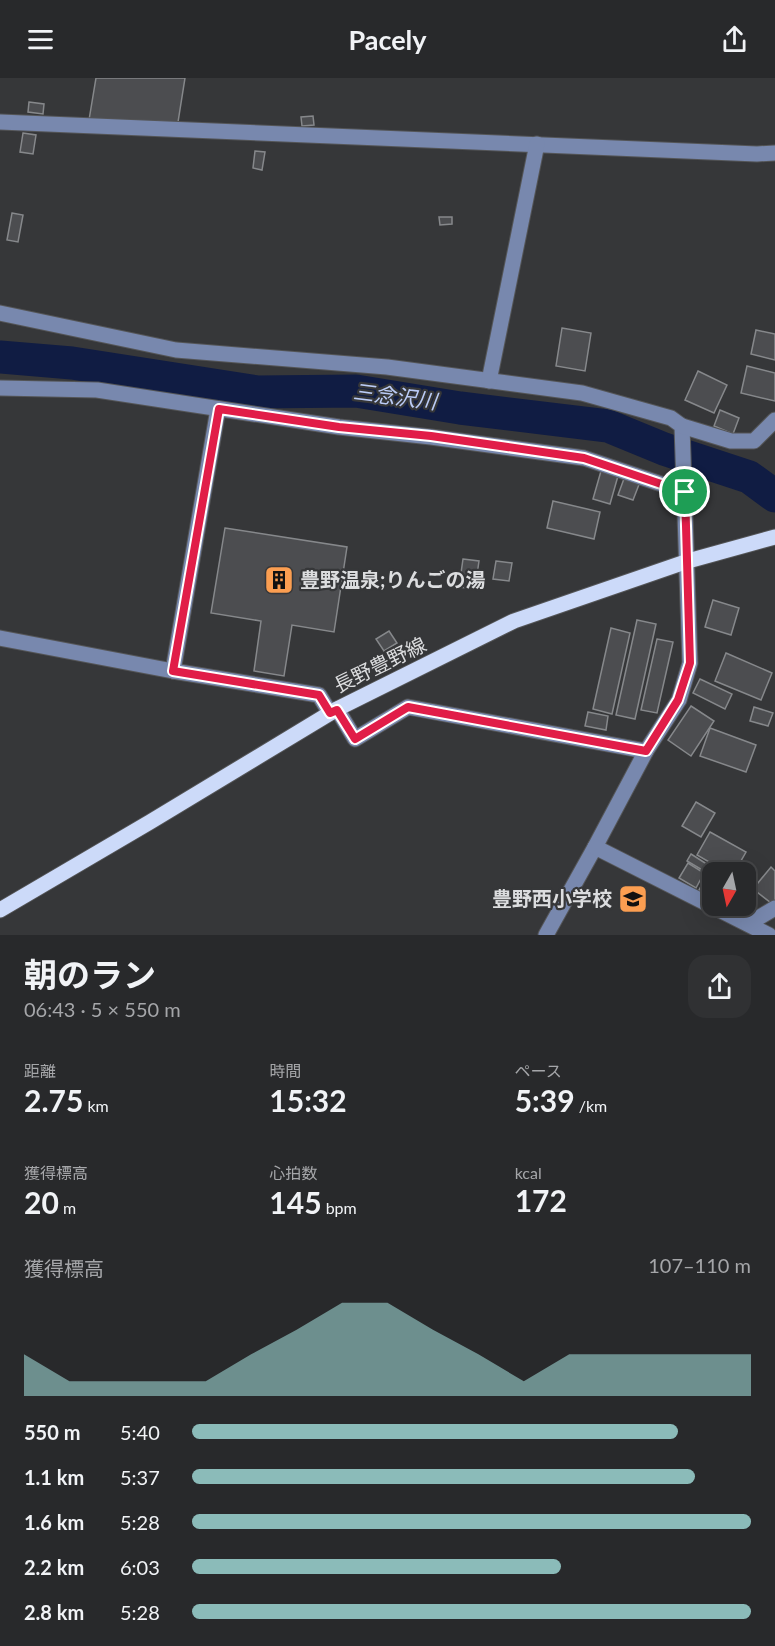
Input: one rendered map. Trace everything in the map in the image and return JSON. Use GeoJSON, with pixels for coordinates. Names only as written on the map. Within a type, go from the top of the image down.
{"type":"FeatureCollection","features":[{"type":"Feature","properties":{"kind":"main road","name":"長野豊野線"},"geometry":{"type":"LineString","coordinates":[[0,910],[333,711],[514,621],[688,561],[775,537]]}},
{"type":"Feature","properties":{"kind":"street"},"geometry":{"type":"LineString","coordinates":[[0,122],[775,153]]}},
{"type":"Feature","properties":{"kind":"street"},"geometry":{"type":"LineString","coordinates":[[489,381],[537,144]]}},
{"type":"Feature","properties":{"kind":"street"},"geometry":{"type":"LineString","coordinates":[[0,313],[176,350],[387,367],[582,393],[671,418],[682,434],[690,663],[678,700],[646,751],[546,935]]}},
{"type":"Feature","properties":{"kind":"street"},"geometry":{"type":"LineString","coordinates":[[0,388],[97,390],[339,427],[431,436],[584,458],[685,485]]}},
{"type":"Feature","properties":{"kind":"street"},"geometry":{"type":"LineString","coordinates":[[173,671],[219,409]]}},
{"type":"Feature","properties":{"kind":"street"},"geometry":{"type":"LineString","coordinates":[[682,434],[731,441],[754,441],[775,420]]}},
{"type":"Feature","properties":{"kind":"street"},"geometry":{"type":"LineString","coordinates":[[0,638],[173,671],[319,695],[355,739],[408,707],[646,751]]}},
{"type":"Feature","properties":{"kind":"street"},"geometry":{"type":"LineString","coordinates":[[595,847],[770,935]]}},
{"type":"Feature","properties":{"kind":"street"},"geometry":{"type":"LineString","coordinates":[[748,924],[775,908]]}},
{"type":"Feature","properties":{"kind":"building"},"geometry":{"type":"Polygon","coordinates":[[[96,78],[185,78],[178,122],[89,120],[96,78]]]}},
{"type":"Feature","properties":{"kind":"building"},"geometry":{"type":"Polygon","coordinates":[[[29,102],[44,104],[43,114],[28,112],[29,102]]]}},
{"type":"Feature","properties":{"kind":"building"},"geometry":{"type":"Polygon","coordinates":[[[313,116],[314,125],[302,126],[301,117],[313,116]]]}},
{"type":"Feature","properties":{"kind":"building"},"geometry":{"type":"Polygon","coordinates":[[[23,133],[36,135],[33,154],[20,152],[23,133]]]}},
{"type":"Feature","properties":{"kind":"building"},"geometry":{"type":"Polygon","coordinates":[[[255,151],[265,152],[262,170],[253,168],[255,151]]]}},
{"type":"Feature","properties":{"kind":"building"},"geometry":{"type":"Polygon","coordinates":[[[12,213],[23,215],[18,242],[7,240],[12,213]]]}},
{"type":"Feature","properties":{"kind":"building"},"geometry":{"type":"Polygon","coordinates":[[[439,217],[452,217],[452,224],[440,225],[439,217]]]}},
{"type":"Feature","properties":{"kind":"building"},"geometry":{"type":"Polygon","coordinates":[[[562,328],[591,333],[585,371],[556,366],[562,328]]]}},
{"type":"Feature","properties":{"kind":"building"},"geometry":{"type":"Polygon","coordinates":[[[756,330],[775,334],[775,360],[751,354],[756,330]]]}},
{"type":"Feature","properties":{"kind":"building"},"geometry":{"type":"Polygon","coordinates":[[[747,366],[775,373],[775,401],[741,393],[747,366]]]}},
{"type":"Feature","properties":{"kind":"building"},"geometry":{"type":"Polygon","coordinates":[[[698,371],[727,385],[714,413],[685,400],[698,371]]]}},
{"type":"Feature","properties":{"kind":"building"},"geometry":{"type":"Polygon","coordinates":[[[720,410],[739,418],[733,434],[714,426],[720,410]]]}},
{"type":"Feature","properties":{"kind":"building"},"geometry":{"type":"Polygon","coordinates":[[[601,471],[618,476],[610,504],[593,499],[601,471]]]}},
{"type":"Feature","properties":{"kind":"building"},"geometry":{"type":"Polygon","coordinates":[[[625,476],[640,482],[633,500],[618,495],[625,476]]]}},
{"type":"Feature","properties":{"kind":"building"},"geometry":{"type":"Polygon","coordinates":[[[553,501],[600,512],[594,539],[547,528],[553,501]]]}},
{"type":"Feature","properties":{"kind":"building","name":"豊野温泉;りんごの湯"},"geometry":{"type":"Polygon","coordinates":[[[225,528],[347,547],[334,632],[292,625],[284,676],[254,671],[261,621],[211,613],[225,528]]]}},
{"type":"Feature","properties":{"kind":"building"},"geometry":{"type":"Polygon","coordinates":[[[463,559],[479,561],[475,589],[459,587],[463,559]]]}},
{"type":"Feature","properties":{"kind":"building"},"geometry":{"type":"Polygon","coordinates":[[[496,561],[512,563],[509,581],[493,579],[496,561]]]}},
{"type":"Feature","properties":{"kind":"building"},"geometry":{"type":"Polygon","coordinates":[[[713,600],[739,608],[731,635],[705,627],[713,600]]]}},
{"type":"Feature","properties":{"kind":"building"},"geometry":{"type":"Polygon","coordinates":[[[637,620],[656,624],[635,719],[616,715],[637,620]]]}},
{"type":"Feature","properties":{"kind":"building"},"geometry":{"type":"Polygon","coordinates":[[[611,628],[630,633],[612,714],[593,709],[611,628]]]}},
{"type":"Feature","properties":{"kind":"building"},"geometry":{"type":"Polygon","coordinates":[[[389,631],[397,643],[384,651],[376,639],[389,631]]]}},
{"type":"Feature","properties":{"kind":"building"},"geometry":{"type":"Polygon","coordinates":[[[657,639],[673,642],[657,713],[641,710],[657,639]]]}},
{"type":"Feature","properties":{"kind":"building"},"geometry":{"type":"Polygon","coordinates":[[[726,653],[772,673],[761,700],[715,681],[726,653]]]}},
{"type":"Feature","properties":{"kind":"building"},"geometry":{"type":"Polygon","coordinates":[[[700,679],[732,694],[725,709],[693,693],[700,679]]]}},
{"type":"Feature","properties":{"kind":"building"},"geometry":{"type":"Polygon","coordinates":[[[691,706],[714,721],[691,756],[668,740],[691,706]]]}},
{"type":"Feature","properties":{"kind":"building"},"geometry":{"type":"Polygon","coordinates":[[[754,707],[773,713],[768,726],[750,721],[754,707]]]}},
{"type":"Feature","properties":{"kind":"building"},"geometry":{"type":"Polygon","coordinates":[[[588,712],[608,716],[606,730],[585,726],[588,712]]]}},
{"type":"Feature","properties":{"kind":"building"},"geometry":{"type":"Polygon","coordinates":[[[710,728],[756,745],[746,772],[700,756],[710,728]]]}},
{"type":"Feature","properties":{"kind":"building"},"geometry":{"type":"Polygon","coordinates":[[[696,802],[715,813],[701,837],[682,826],[696,802]]]}},
{"type":"Feature","properties":{"kind":"building"},"geometry":{"type":"Polygon","coordinates":[[[710,832],[746,852],[740,862],[709,862],[697,855],[710,832]]]}},
{"type":"Feature","properties":{"kind":"building"},"geometry":{"type":"Polygon","coordinates":[[[691,854],[704,862],[702,870],[687,861],[691,854]]]}},
{"type":"Feature","properties":{"kind":"building"},"geometry":{"type":"Polygon","coordinates":[[[688,863],[702,872],[696,888],[679,878],[688,863]]]}},
{"type":"Feature","properties":{"kind":"building"},"geometry":{"type":"Polygon","coordinates":[[[771,867],[775,871],[775,906],[756,891],[756,885],[771,867]]]}},
{"type":"Feature","properties":{"kind":"waterway","name":"三念沢川"},"geometry":{"type":"LineString","coordinates":[[0,357],[72,363],[258,392],[356,391],[460,408],[608,426],[664,449],[749,477],[775,496]]}},
{"type":"Feature","properties":{"kind":"place","name":"豊野温泉;りんごの湯"},"geometry":{"type":"Point","coordinates":[279,580]}},
{"type":"Feature","properties":{"kind":"place","name":"豊野西小学校"},"geometry":{"type":"Point","coordinates":[633,899]}},
{"type":"Feature","properties":{"kind":"route"},"geometry":{"type":"LineString","coordinates":[[219,409],[339,427],[431,436],[584,458],[685,492],[690,663],[678,700],[646,751],[408,707],[355,739],[337,710],[330,713],[319,695],[173,671],[219,409]]}}]}
